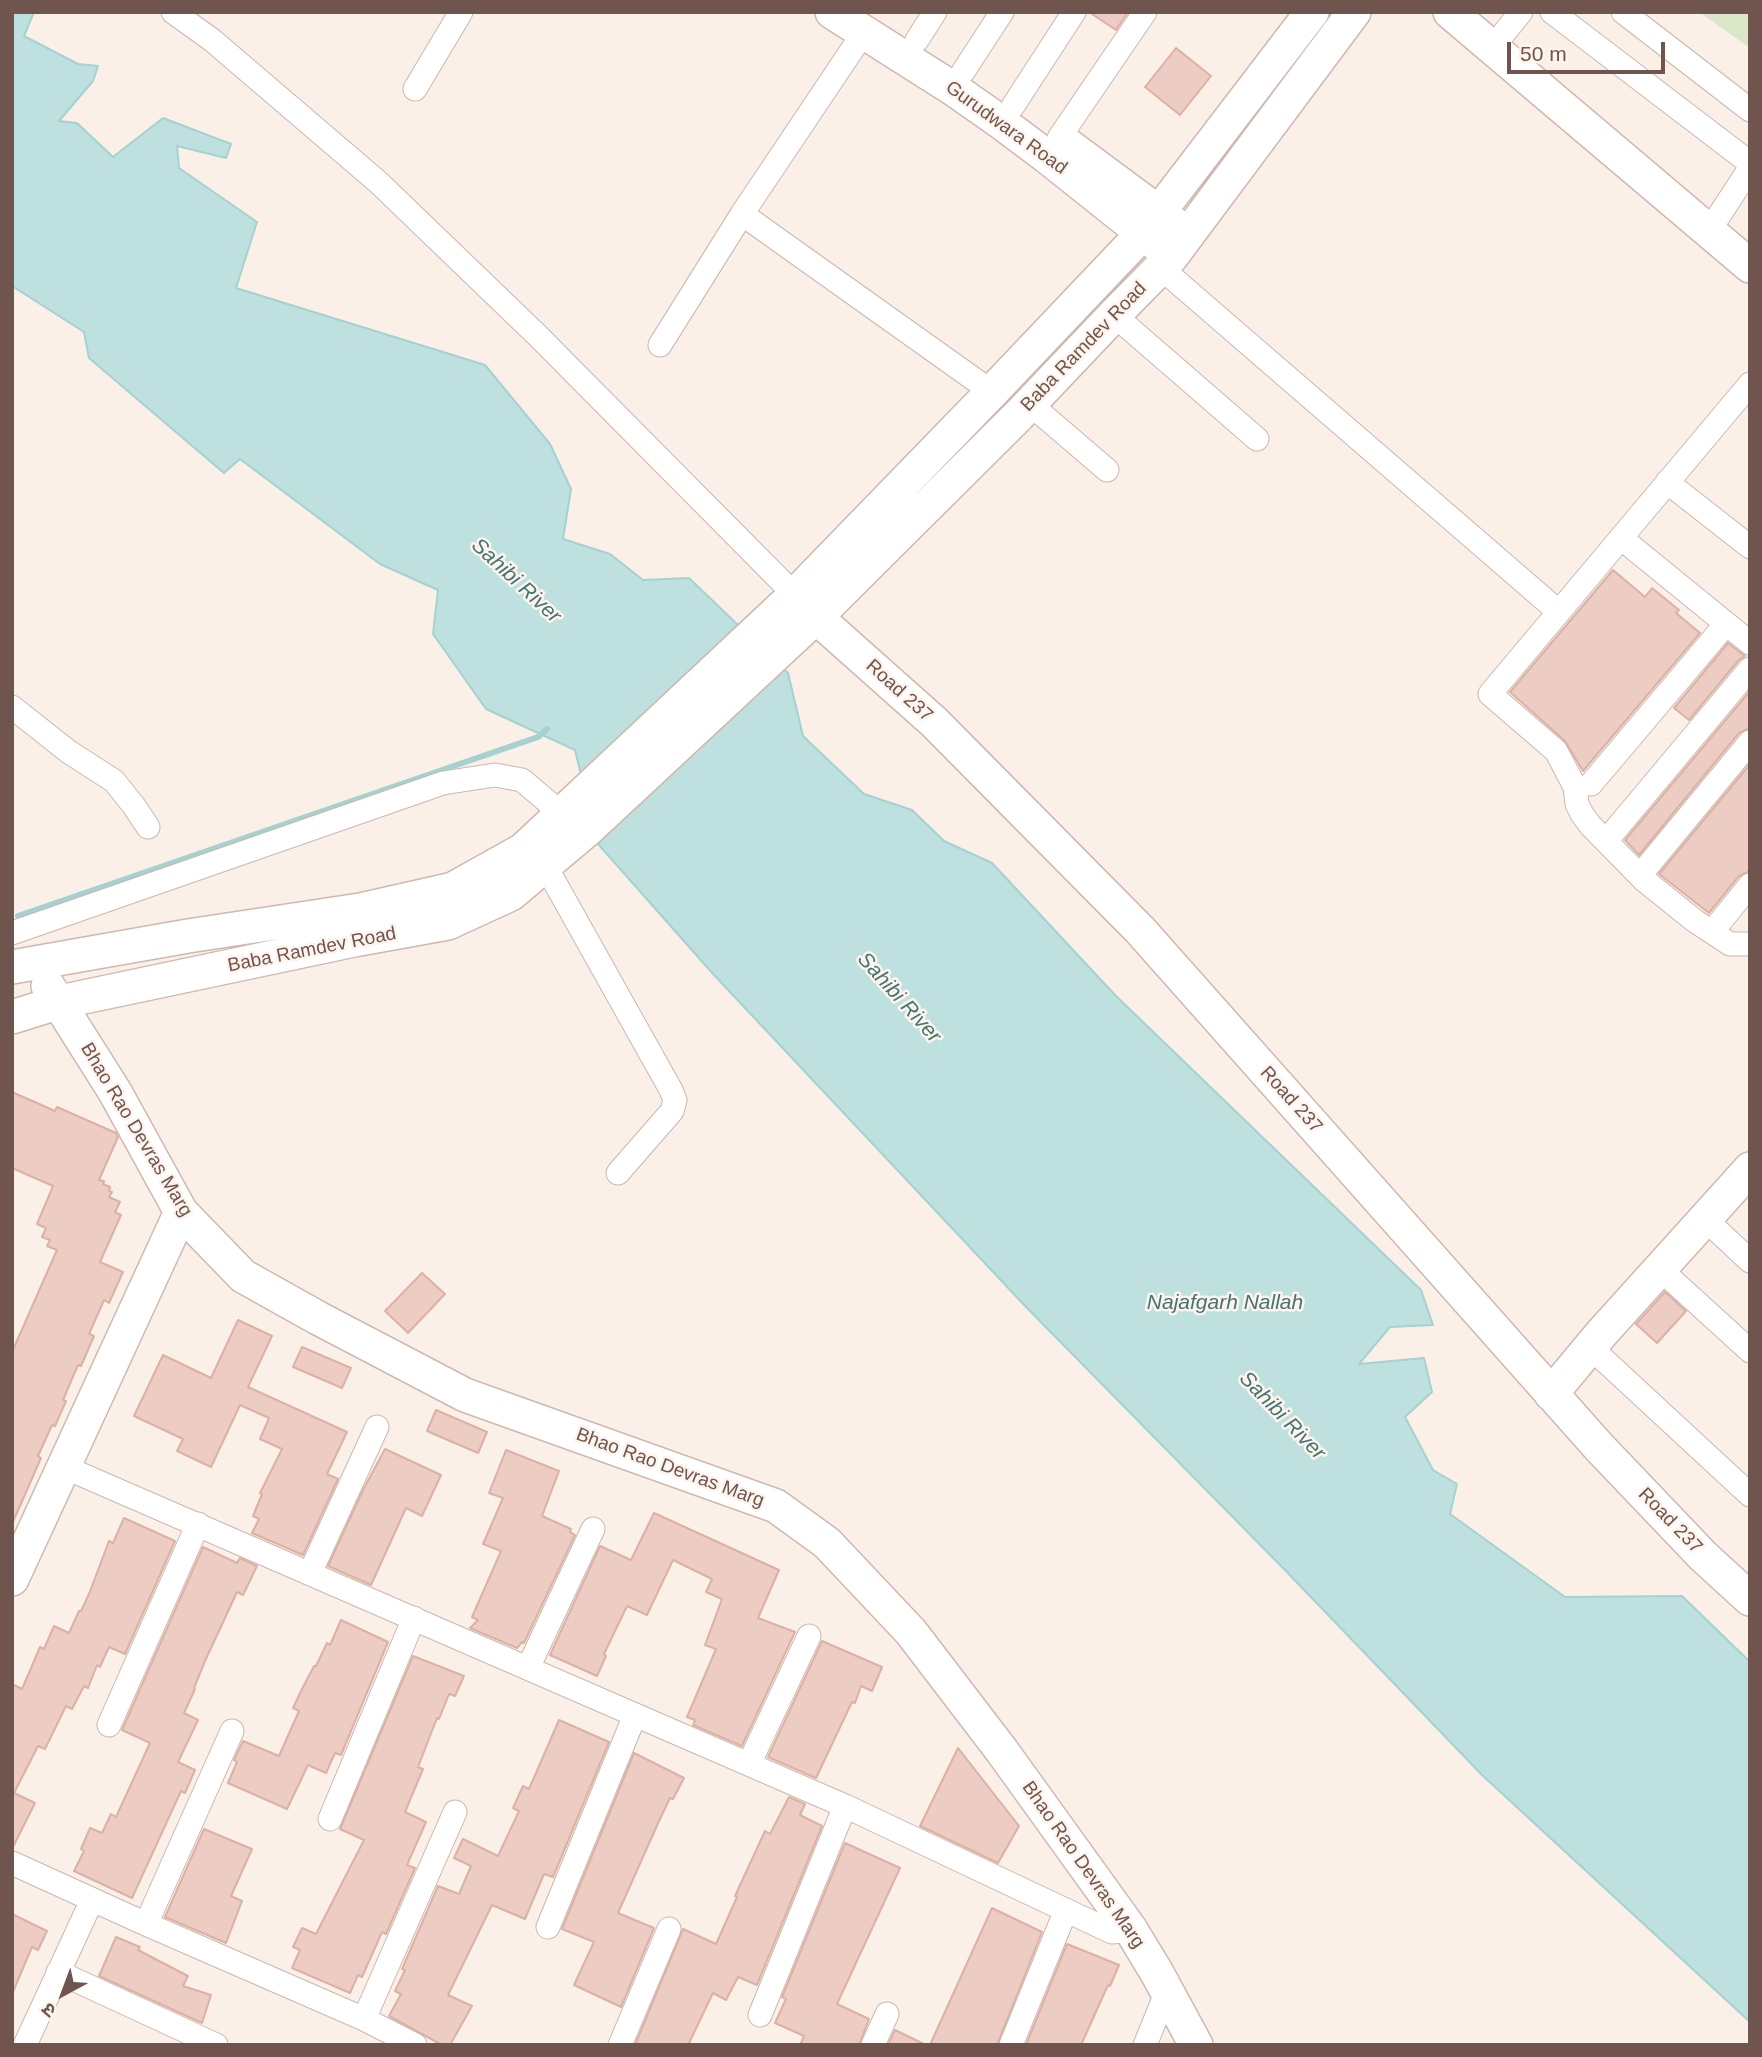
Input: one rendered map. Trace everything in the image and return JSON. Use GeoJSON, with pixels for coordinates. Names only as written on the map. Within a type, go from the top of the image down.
{"type":"FeatureCollection","features":[{"type":"Feature","properties":{"kind":"street"},"geometry":{"type":"LineString","coordinates":[[173,12],[212,40],[379,182],[537,335],[805,606],[992,392],[1150,223],[1312,12]]}},
{"type":"Feature","properties":{"kind":"street"},"geometry":{"type":"LineString","coordinates":[[415,89],[461,12]]}},
{"type":"Feature","properties":{"kind":"street","name":"Gurudwara Road"},"geometry":{"type":"LineString","coordinates":[[832,12],[917,40],[1059,138],[1150,223],[1174,253]]}},
{"type":"Feature","properties":{"kind":"street"},"geometry":{"type":"LineString","coordinates":[[917,40],[935,12]]}},
{"type":"Feature","properties":{"kind":"street"},"geometry":{"type":"LineString","coordinates":[[963,72],[1002,12]]}},
{"type":"Feature","properties":{"kind":"street"},"geometry":{"type":"LineString","coordinates":[[1013,106],[1074,12]]}},
{"type":"Feature","properties":{"kind":"street"},"geometry":{"type":"LineString","coordinates":[[1059,138],[1145,12]]}},
{"type":"Feature","properties":{"kind":"street","name":"Baba Ramdev Road"},"geometry":{"type":"LineString","coordinates":[[12,1017],[60,1002],[448,923],[511,894],[545,865],[572,821],[805,606],[1030,404],[1174,253],[1354,12]]}},
{"type":"Feature","properties":{"kind":"street"},"geometry":{"type":"LineString","coordinates":[[1450,12],[1750,266]]}},
{"type":"Feature","properties":{"kind":"street"},"geometry":{"type":"LineString","coordinates":[[1492,48],[1521,12]]}},
{"type":"Feature","properties":{"kind":"street"},"geometry":{"type":"LineString","coordinates":[[1552,12],[1750,163]]}},
{"type":"Feature","properties":{"kind":"street"},"geometry":{"type":"LineString","coordinates":[[1623,12],[1750,110]]}},
{"type":"Feature","properties":{"kind":"street"},"geometry":{"type":"LineString","coordinates":[[660,345],[868,22]]}},
{"type":"Feature","properties":{"kind":"street","name":"Gurudwara Road"},"geometry":{"type":"LineString","coordinates":[[868,22],[1046,156],[1150,223]]}},
{"type":"Feature","properties":{"kind":"street"},"geometry":{"type":"LineString","coordinates":[[1709,231],[1750,169]]}},
{"type":"Feature","properties":{"kind":"street"},"geometry":{"type":"LineString","coordinates":[[742,214],[992,392]]}},
{"type":"Feature","properties":{"kind":"street"},"geometry":{"type":"LineString","coordinates":[[1174,253],[1559,612]]}},
{"type":"Feature","properties":{"kind":"street"},"geometry":{"type":"LineString","coordinates":[[1114,315],[1257,439]]}},
{"type":"Feature","properties":{"kind":"street"},"geometry":{"type":"LineString","coordinates":[[1750,384],[1490,694],[1556,751],[1575,787],[1577,804],[1590,825],[1644,880],[1695,921],[1730,944],[1750,944]]}},
{"type":"Feature","properties":{"kind":"street"},"geometry":{"type":"LineString","coordinates":[[1030,404],[1107,470]]}},
{"type":"Feature","properties":{"kind":"street"},"geometry":{"type":"LineString","coordinates":[[1667,482],[1750,547]]}},
{"type":"Feature","properties":{"kind":"street"},"geometry":{"type":"LineString","coordinates":[[1621,538],[1750,643]]}},
{"type":"Feature","properties":{"kind":"street","name":"Road 237"},"geometry":{"type":"LineString","coordinates":[[805,606],[933,722],[1140,930],[1551,1394],[1703,1556],[1750,1599]]}},
{"type":"Feature","properties":{"kind":"street"},"geometry":{"type":"LineString","coordinates":[[1591,784],[1726,624]]}},
{"type":"Feature","properties":{"kind":"street"},"geometry":{"type":"LineString","coordinates":[[1611,835],[1750,669]]}},
{"type":"Feature","properties":{"kind":"street"},"geometry":{"type":"LineString","coordinates":[[12,706],[69,752],[114,780],[148,827]]}},
{"type":"Feature","properties":{"kind":"street"},"geometry":{"type":"LineString","coordinates":[[1646,868],[1750,742]]}},
{"type":"Feature","properties":{"kind":"street"},"geometry":{"type":"LineString","coordinates":[[12,933],[443,783],[495,775],[522,780],[572,821],[453,890],[359,911],[21,958]]}},
{"type":"Feature","properties":{"kind":"street"},"geometry":{"type":"LineString","coordinates":[[545,865],[675,1100],[672,1111],[618,1173]]}},
{"type":"Feature","properties":{"kind":"street"},"geometry":{"type":"LineString","coordinates":[[1712,932],[1750,885]]}},
{"type":"Feature","properties":{"kind":"street","name":"Bhao Rao Devras Marg"},"geometry":{"type":"LineString","coordinates":[[21,958],[60,1002],[115,1092],[181,1212],[243,1276],[465,1395],[776,1506],[827,1543],[911,1632],[1002,1751],[1131,1930],[1196,2045]]}},
{"type":"Feature","properties":{"kind":"street"},"geometry":{"type":"LineString","coordinates":[[1551,1394],[1750,1169]]}},
{"type":"Feature","properties":{"kind":"street"},"geometry":{"type":"LineString","coordinates":[[12,1579],[181,1212]]}},
{"type":"Feature","properties":{"kind":"street"},"geometry":{"type":"LineString","coordinates":[[1704,1219],[1750,1261]]}},
{"type":"Feature","properties":{"kind":"street"},"geometry":{"type":"LineString","coordinates":[[1660,1269],[1750,1351]]}},
{"type":"Feature","properties":{"kind":"street"},"geometry":{"type":"LineString","coordinates":[[1590,1347],[1750,1495]]}},
{"type":"Feature","properties":{"kind":"street"},"geometry":{"type":"LineString","coordinates":[[310,1573],[377,1427]]}},
{"type":"Feature","properties":{"kind":"street"},"geometry":{"type":"LineString","coordinates":[[64,1466],[845,1806],[1112,1932],[1131,1930]]}},
{"type":"Feature","properties":{"kind":"street"},"geometry":{"type":"LineString","coordinates":[[109,1726],[198,1524]]}},
{"type":"Feature","properties":{"kind":"street"},"geometry":{"type":"LineString","coordinates":[[528,1668],[593,1529]]}},
{"type":"Feature","properties":{"kind":"street"},"geometry":{"type":"LineString","coordinates":[[330,1819],[414,1618]]}},
{"type":"Feature","properties":{"kind":"street"},"geometry":{"type":"LineString","coordinates":[[749,1764],[809,1636]]}},
{"type":"Feature","properties":{"kind":"street"},"geometry":{"type":"LineString","coordinates":[[548,1927],[635,1714]]}},
{"type":"Feature","properties":{"kind":"street"},"geometry":{"type":"LineString","coordinates":[[146,1924],[232,1731]]}},
{"type":"Feature","properties":{"kind":"street"},"geometry":{"type":"LineString","coordinates":[[760,2015],[845,1806]]}},
{"type":"Feature","properties":{"kind":"street"},"geometry":{"type":"LineString","coordinates":[[364,2019],[455,1812]]}},
{"type":"Feature","properties":{"kind":"street"},"geometry":{"type":"LineString","coordinates":[[15,1871],[92,1900],[364,2019],[415,2045]]}},
{"type":"Feature","properties":{"kind":"street"},"geometry":{"type":"LineString","coordinates":[[28,2044],[92,1900]]}},
{"type":"Feature","properties":{"kind":"street"},"geometry":{"type":"LineString","coordinates":[[1011,2045],[1066,1910]]}},
{"type":"Feature","properties":{"kind":"street"},"geometry":{"type":"LineString","coordinates":[[620,2045],[669,1929]]}},
{"type":"Feature","properties":{"kind":"street"},"geometry":{"type":"LineString","coordinates":[[58,1972],[216,2045]]}},
{"type":"Feature","properties":{"kind":"street"},"geometry":{"type":"LineString","coordinates":[[1145,2045],[1167,1991]]}},
{"type":"Feature","properties":{"kind":"street"},"geometry":{"type":"LineString","coordinates":[[873,2045],[887,2014]]}},
{"type":"Feature","properties":{"kind":"green space"},"geometry":{"type":"Polygon","coordinates":[[[1699,12],[1750,12],[1750,48],[1699,12]]]}},
{"type":"Feature","properties":{"kind":"water","name":"Najafgarh Nallah"},"geometry":{"type":"Polygon","coordinates":[[[12,12],[34,12],[24,36],[78,64],[98,66],[93,81],[59,121],[77,123],[113,157],[163,118],[231,144],[226,158],[177,146],[179,168],[257,222],[236,288],[485,365],[550,444],[571,489],[563,539],[610,554],[643,580],[689,578],[788,673],[803,736],[864,794],[912,810],[944,841],[992,863],[1116,996],[1421,1290],[1433,1325],[1390,1327],[1359,1364],[1424,1358],[1432,1392],[1405,1417],[1433,1470],[1457,1484],[1450,1514],[1565,1597],[1682,1596],[1750,1662],[1750,2022],[1482,1775],[1027,1308],[714,975],[598,844],[575,750],[486,709],[433,634],[438,590],[380,564],[240,459],[224,473],[89,358],[84,332],[12,286],[12,12]]]}},
{"type":"Feature","properties":{"kind":"building"},"geometry":{"type":"Polygon","coordinates":[[[1089,12],[1128,12],[1116,30],[1089,12]]]}},
{"type":"Feature","properties":{"kind":"building"},"geometry":{"type":"Polygon","coordinates":[[[1176,48],[1211,76],[1180,115],[1145,87],[1176,48]]]}},
{"type":"Feature","properties":{"kind":"building"},"geometry":{"type":"Polygon","coordinates":[[[1613,570],[1645,597],[1652,588],[1679,610],[1676,613],[1700,633],[1583,771],[1565,741],[1510,692],[1613,570]]]}},
{"type":"Feature","properties":{"kind":"building"},"geometry":{"type":"Polygon","coordinates":[[[1728,643],[1745,656],[1689,720],[1674,708],[1728,643]]]}},
{"type":"Feature","properties":{"kind":"building"},"geometry":{"type":"Polygon","coordinates":[[[1750,691],[1750,728],[1739,733],[1639,855],[1625,840],[1750,691]]]}},
{"type":"Feature","properties":{"kind":"building"},"geometry":{"type":"Polygon","coordinates":[[[1750,764],[1750,871],[1739,876],[1709,913],[1659,874],[1750,764]]]}},
{"type":"Feature","properties":{"kind":"building"},"geometry":{"type":"Polygon","coordinates":[[[12,1092],[55,1111],[57,1107],[116,1133],[118,1137],[99,1180],[110,1187],[109,1191],[112,1192],[109,1197],[120,1202],[115,1212],[121,1215],[100,1262],[123,1272],[109,1303],[104,1300],[89,1334],[94,1336],[81,1366],[78,1365],[55,1426],[52,1425],[38,1456],[41,1458],[12,1524],[12,1352],[57,1250],[47,1246],[50,1240],[42,1237],[46,1228],[37,1224],[53,1186],[12,1168],[12,1092]]]}},
{"type":"Feature","properties":{"kind":"building"},"geometry":{"type":"Polygon","coordinates":[[[422,1273],[445,1294],[408,1333],[385,1311],[422,1273]]]}},
{"type":"Feature","properties":{"kind":"building"},"geometry":{"type":"Polygon","coordinates":[[[1665,1292],[1686,1311],[1657,1343],[1636,1324],[1665,1292]]]}},
{"type":"Feature","properties":{"kind":"building"},"geometry":{"type":"Polygon","coordinates":[[[238,1320],[272,1336],[248,1387],[347,1432],[327,1474],[338,1479],[303,1555],[252,1533],[259,1519],[253,1516],[262,1494],[260,1493],[282,1449],[260,1439],[269,1418],[240,1405],[211,1467],[177,1451],[183,1439],[134,1416],[163,1355],[211,1378],[238,1320]]]}},
{"type":"Feature","properties":{"kind":"building"},"geometry":{"type":"Polygon","coordinates":[[[302,1347],[351,1368],[342,1388],[293,1367],[302,1347]]]}},
{"type":"Feature","properties":{"kind":"building"},"geometry":{"type":"Polygon","coordinates":[[[436,1410],[487,1432],[478,1453],[427,1431],[436,1410]]]}},
{"type":"Feature","properties":{"kind":"building"},"geometry":{"type":"Polygon","coordinates":[[[385,1449],[441,1475],[422,1516],[406,1508],[371,1585],[328,1566],[385,1449]]]}},
{"type":"Feature","properties":{"kind":"building"},"geometry":{"type":"Polygon","coordinates":[[[506,1450],[559,1471],[542,1516],[571,1529],[570,1532],[575,1535],[524,1643],[517,1648],[470,1628],[478,1620],[472,1617],[501,1551],[483,1544],[503,1498],[489,1493],[506,1450]]]}},
{"type":"Feature","properties":{"kind":"building"},"geometry":{"type":"Polygon","coordinates":[[[654,1513],[779,1570],[758,1618],[795,1632],[742,1746],[693,1725],[695,1720],[687,1717],[716,1649],[705,1645],[722,1599],[706,1592],[712,1579],[673,1560],[647,1615],[627,1606],[604,1654],[606,1656],[597,1676],[550,1655],[600,1546],[631,1560],[654,1513]]]}},
{"type":"Feature","properties":{"kind":"building"},"geometry":{"type":"Polygon","coordinates":[[[124,1518],[175,1541],[125,1654],[109,1647],[100,1667],[97,1665],[88,1688],[84,1686],[72,1709],[66,1706],[45,1749],[38,1746],[14,1793],[35,1803],[12,1849],[12,1684],[22,1689],[40,1647],[44,1649],[54,1626],[69,1633],[89,1594],[109,1541],[113,1543],[124,1518]]]}},
{"type":"Feature","properties":{"kind":"building"},"geometry":{"type":"Polygon","coordinates":[[[203,1547],[237,1563],[240,1558],[257,1566],[243,1595],[237,1592],[184,1713],[198,1720],[178,1762],[195,1770],[185,1793],[181,1791],[132,1898],[74,1871],[84,1851],[81,1849],[90,1828],[102,1833],[111,1814],[116,1817],[150,1743],[122,1730],[203,1547]]]}},
{"type":"Feature","properties":{"kind":"building"},"geometry":{"type":"Polygon","coordinates":[[[341,1620],[388,1642],[341,1755],[335,1753],[326,1773],[308,1765],[287,1809],[228,1783],[243,1741],[279,1756],[299,1711],[293,1708],[327,1643],[330,1645],[341,1620]]]}},
{"type":"Feature","properties":{"kind":"building"},"geometry":{"type":"Polygon","coordinates":[[[822,1641],[882,1667],[872,1691],[861,1686],[816,1778],[768,1757],[822,1641]]]}},
{"type":"Feature","properties":{"kind":"building"},"geometry":{"type":"Polygon","coordinates":[[[413,1656],[464,1676],[455,1696],[449,1694],[439,1719],[437,1718],[418,1767],[423,1769],[405,1812],[426,1822],[407,1865],[415,1868],[386,1934],[382,1932],[362,1977],[358,1975],[350,1993],[292,1968],[300,1950],[293,1947],[302,1928],[316,1934],[364,1840],[340,1829],[413,1656]]]}},
{"type":"Feature","properties":{"kind":"building"},"geometry":{"type":"Polygon","coordinates":[[[559,1720],[609,1742],[553,1877],[544,1874],[525,1919],[492,1905],[448,1995],[472,2006],[450,2045],[442,2045],[389,2016],[401,1994],[395,1991],[405,1970],[402,1969],[438,1886],[459,1894],[471,1866],[454,1858],[463,1839],[498,1856],[519,1811],[513,1808],[523,1786],[529,1789],[559,1720]]]}},
{"type":"Feature","properties":{"kind":"building"},"geometry":{"type":"Polygon","coordinates":[[[958,1748],[1019,1826],[998,1863],[920,1826],[958,1748]]]}},
{"type":"Feature","properties":{"kind":"building"},"geometry":{"type":"Polygon","coordinates":[[[634,1753],[684,1778],[673,1799],[670,1798],[618,1913],[654,1928],[621,2007],[574,1985],[594,1942],[562,1929],[634,1753]]]}},
{"type":"Feature","properties":{"kind":"building"},"geometry":{"type":"Polygon","coordinates":[[[789,1797],[805,1804],[800,1815],[822,1826],[757,1985],[738,1977],[726,2000],[713,1993],[688,2045],[635,2045],[683,1929],[716,1944],[765,1831],[770,1834],[789,1797]]]}},
{"type":"Feature","properties":{"kind":"building"},"geometry":{"type":"Polygon","coordinates":[[[204,1829],[252,1849],[231,1896],[242,1901],[226,1943],[165,1917],[204,1829]]]}},
{"type":"Feature","properties":{"kind":"building"},"geometry":{"type":"Polygon","coordinates":[[[845,1843],[900,1868],[837,2004],[869,2019],[859,2045],[800,2045],[804,2036],[775,2023],[786,1999],[782,1997],[845,1843]]]}},
{"type":"Feature","properties":{"kind":"building"},"geometry":{"type":"Polygon","coordinates":[[[992,1908],[1042,1932],[997,2045],[930,2045],[992,1908]]]}},
{"type":"Feature","properties":{"kind":"building"},"geometry":{"type":"Polygon","coordinates":[[[12,1914],[47,1931],[38,1950],[32,1947],[12,1994],[12,1914]]]}},
{"type":"Feature","properties":{"kind":"building"},"geometry":{"type":"Polygon","coordinates":[[[116,1937],[140,1947],[138,1950],[188,1976],[183,1986],[211,1995],[202,2023],[99,1976],[116,1937]]]}},
{"type":"Feature","properties":{"kind":"building"},"geometry":{"type":"Polygon","coordinates":[[[1067,1944],[1119,1965],[1081,2045],[1026,2045],[1067,1944]]]}},
{"type":"Feature","properties":{"kind":"building"},"geometry":{"type":"Polygon","coordinates":[[[895,2030],[926,2045],[888,2045],[895,2030]]]}},
{"type":"Feature","properties":{"kind":"waterway"},"geometry":{"type":"LineString","coordinates":[[18,916],[538,737],[547,729]]}},
{"type":"Feature","properties":{"kind":"water label","name":"Sahibi River"},"geometry":{"type":"Point","coordinates":[516,581]}},
{"type":"Feature","properties":{"kind":"water label","name":"Sahibi River"},"geometry":{"type":"Point","coordinates":[899,998]}},
{"type":"Feature","properties":{"kind":"water label","name":"Sahibi River"},"geometry":{"type":"Point","coordinates":[1282,1416]}}]}
